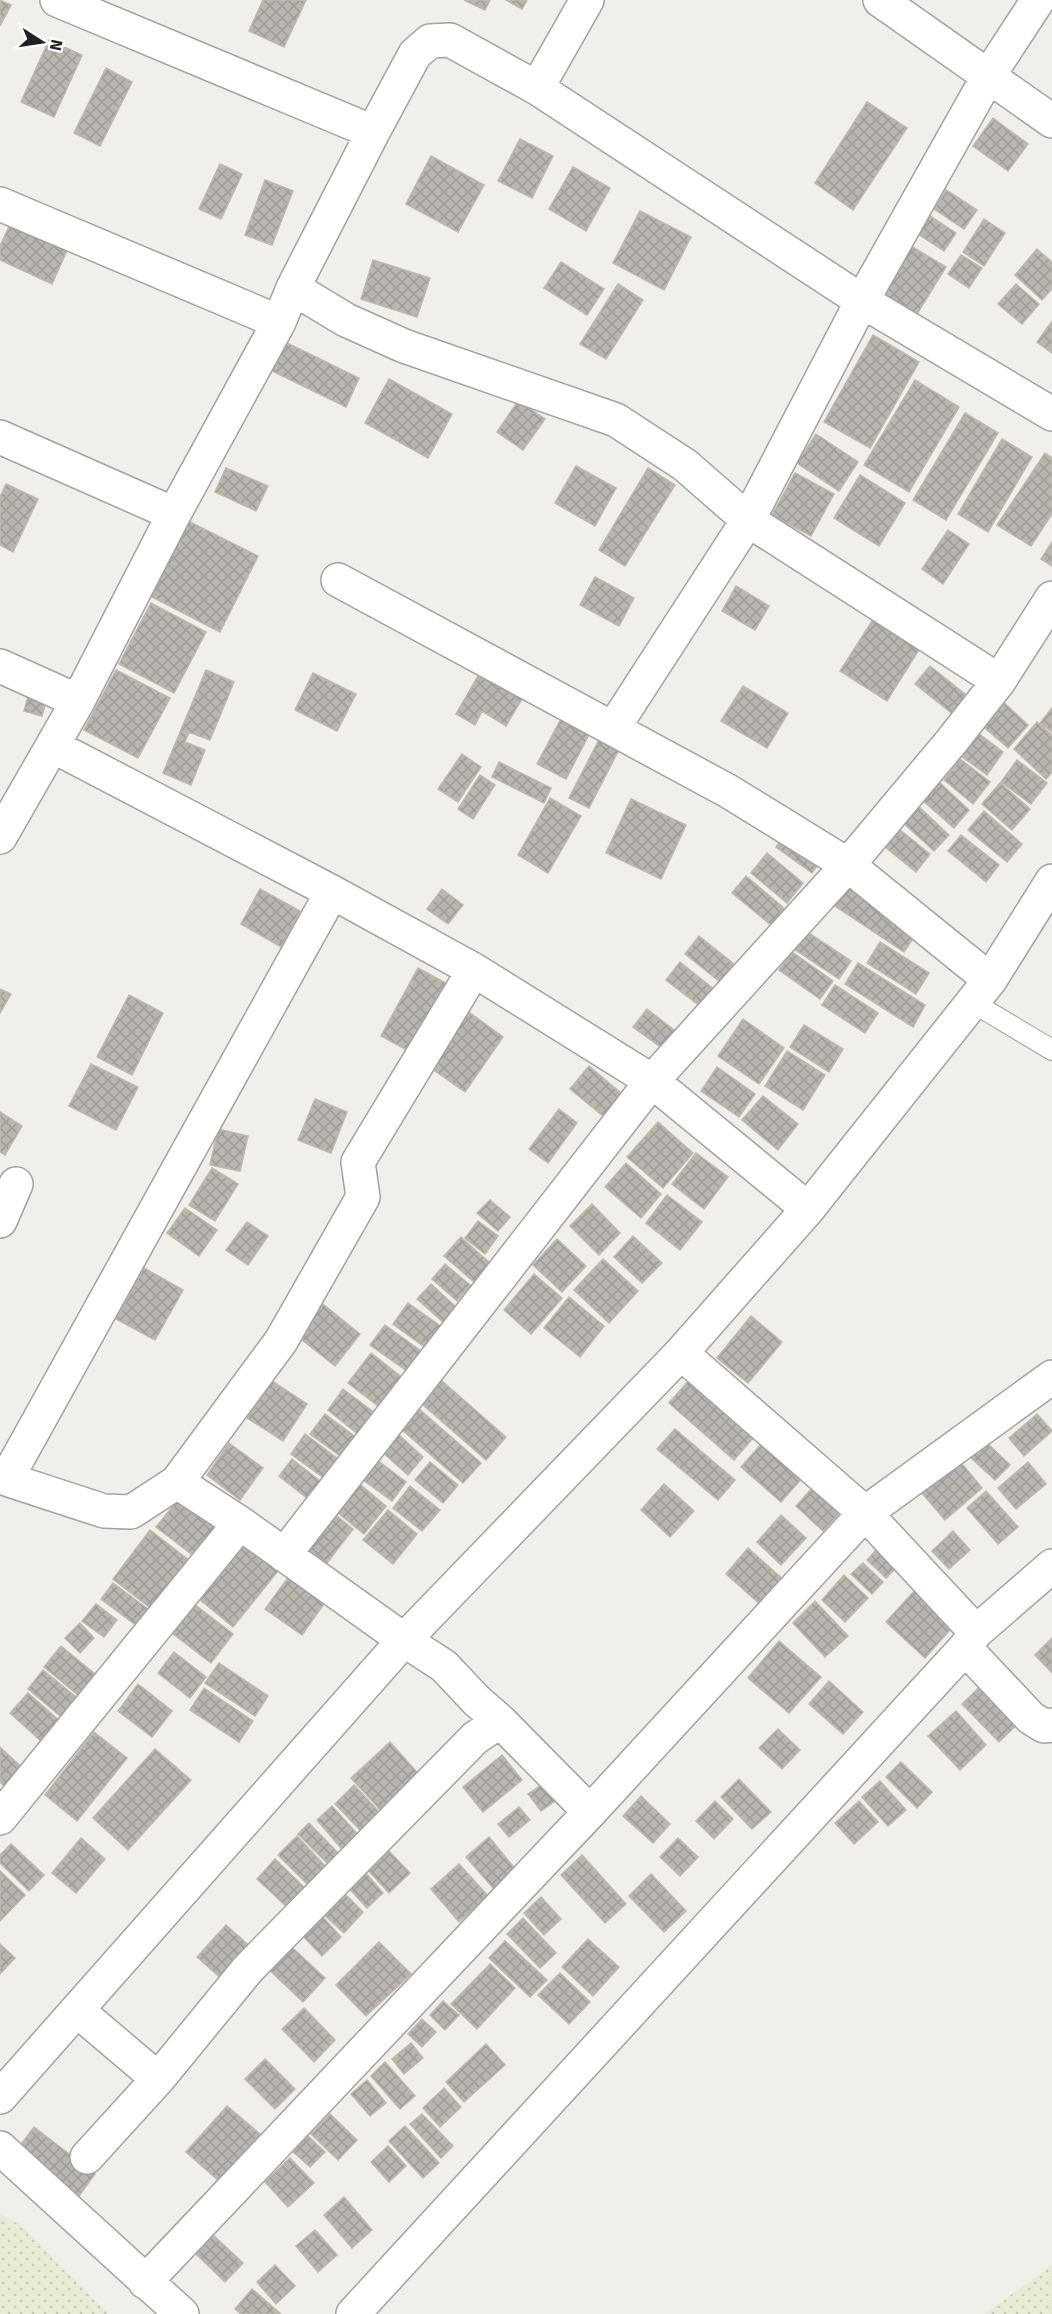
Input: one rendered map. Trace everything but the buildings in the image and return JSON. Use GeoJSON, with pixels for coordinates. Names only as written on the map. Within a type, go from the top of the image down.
{"type":"FeatureCollection","features":[{"type":"Feature","properties":{"kind":"street"},"geometry":{"type":"LineString","coordinates":[[57,0],[373,132]]}},
{"type":"Feature","properties":{"kind":"street"},"geometry":{"type":"LineString","coordinates":[[537,88],[587,0]]}},
{"type":"Feature","properties":{"kind":"street"},"geometry":{"type":"LineString","coordinates":[[880,0],[1052,121]]}},
{"type":"Feature","properties":{"kind":"street"},"geometry":{"type":"LineString","coordinates":[[614,727],[748,520],[862,301],[988,75],[1038,0]]}},
{"type":"Feature","properties":{"kind":"street"},"geometry":{"type":"LineString","coordinates":[[0,837],[78,701],[174,514],[279,322],[293,288],[415,54],[430,41],[450,40],[537,88],[862,301],[1052,414]]}},
{"type":"Feature","properties":{"kind":"street"},"geometry":{"type":"LineString","coordinates":[[0,204],[279,322]]}},
{"type":"Feature","properties":{"kind":"street"},"geometry":{"type":"LineString","coordinates":[[293,288],[346,320],[404,346],[616,420],[685,465],[748,520],[999,681]]}},
{"type":"Feature","properties":{"kind":"street"},"geometry":{"type":"LineString","coordinates":[[0,438],[174,514]]}},
{"type":"Feature","properties":{"kind":"street"},"geometry":{"type":"LineString","coordinates":[[339,580],[614,727],[728,791],[848,865],[981,991]]}},
{"type":"Feature","properties":{"kind":"street"},"geometry":{"type":"LineString","coordinates":[[284,1555],[652,1081],[848,865],[951,742],[999,681],[1052,598]]}},
{"type":"Feature","properties":{"kind":"street"},"geometry":{"type":"LineString","coordinates":[[0,666],[78,701]]}},
{"type":"Feature","properties":{"kind":"street"},"geometry":{"type":"LineString","coordinates":[[52,746],[332,892],[474,970],[652,1081],[808,1209]]}},
{"type":"Feature","properties":{"kind":"street"},"geometry":{"type":"LineString","coordinates":[[0,2097],[404,1640],[681,1353],[808,1209],[981,991],[1052,881]]}},
{"type":"Feature","properties":{"kind":"street"},"geometry":{"type":"LineString","coordinates":[[332,892],[3,1477],[104,1511],[131,1512],[177,1482],[281,1341],[363,1197],[358,1162],[474,970]]}},
{"type":"Feature","properties":{"kind":"street"},"geometry":{"type":"LineString","coordinates":[[0,1221],[16,1184]]}},
{"type":"Feature","properties":{"kind":"street"},"geometry":{"type":"LineString","coordinates":[[681,1353],[865,1513],[971,1640],[1031,1718],[1044,1726],[1052,1725]]}},
{"type":"Feature","properties":{"kind":"street"},"geometry":{"type":"LineString","coordinates":[[145,2282],[590,1812],[865,1513],[1052,1377]]}},
{"type":"Feature","properties":{"kind":"street"},"geometry":{"type":"LineString","coordinates":[[177,1482],[240,1522],[404,1640],[444,1666],[590,1812]]}},
{"type":"Feature","properties":{"kind":"street"},"geometry":{"type":"LineString","coordinates":[[0,1818],[240,1522]]}},
{"type":"Feature","properties":{"kind":"street"},"geometry":{"type":"LineString","coordinates":[[353,2314],[971,1640],[1052,1566]]}},
{"type":"Feature","properties":{"kind":"street"},"geometry":{"type":"LineString","coordinates":[[87,2157],[158,2079],[248,1969],[475,1738],[500,1721]]}},
{"type":"Feature","properties":{"kind":"street"},"geometry":{"type":"LineString","coordinates":[[78,2011],[158,2079]]}},
{"type":"Feature","properties":{"kind":"street"},"geometry":{"type":"LineString","coordinates":[[0,2148],[182,2314]]}},
{"type":"Feature","properties":{"kind":"lane"},"geometry":{"type":"LineString","coordinates":[[981,991],[1052,1050]]}},
{"type":"Feature","properties":{"kind":"green space"},"geometry":{"type":"Polygon","coordinates":[[[0,2214],[22,2226],[108,2314],[0,2314],[0,2214]]]}},
{"type":"Feature","properties":{"kind":"green space"},"geometry":{"type":"Polygon","coordinates":[[[1052,2265],[1052,2314],[985,2314],[1052,2265]]]}}]}
